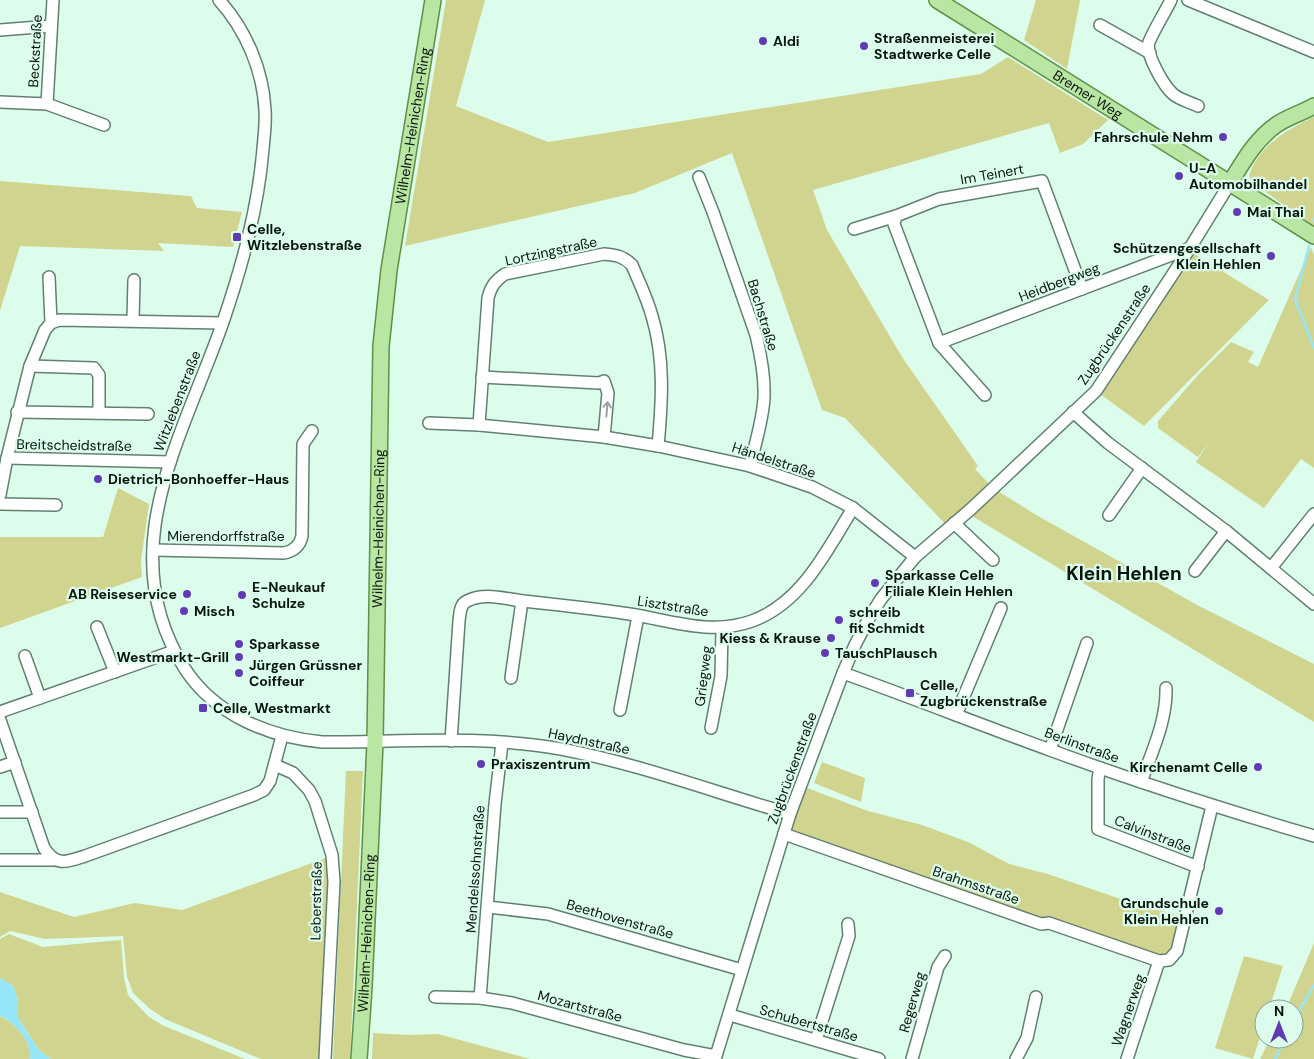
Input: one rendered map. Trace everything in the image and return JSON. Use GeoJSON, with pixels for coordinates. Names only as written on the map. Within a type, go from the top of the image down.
{"type":"FeatureCollection","features":[{"type":"Feature","properties":{"kind":"main road","name":"Wilhelm-Heinichen-Ring"},"geometry":{"type":"LineString","coordinates":[[359,1059],[365,977],[374,742],[382,346],[389,270],[433,0]]}},
{"type":"Feature","properties":{"kind":"main road","name":"Bremer Weg"},"geometry":{"type":"LineString","coordinates":[[937,0],[1081,92],[1314,236]]}},
{"type":"Feature","properties":{"kind":"main road"},"geometry":{"type":"LineString","coordinates":[[1230,183],[1245,159],[1264,135],[1276,125],[1314,106]]}},
{"type":"Feature","properties":{"kind":"street","name":"Beckstraße"},"geometry":{"type":"LineString","coordinates":[[47,104],[53,0]]}},
{"type":"Feature","properties":{"kind":"street","name":"Witzlebenstraße"},"geometry":{"type":"LineString","coordinates":[[219,0],[242,33],[255,60],[260,76],[265,110],[258,197],[246,248],[222,323],[170,462],[156,515],[153,550],[153,576],[156,600],[165,632],[174,651],[198,686],[238,718],[256,727],[282,736],[322,742],[374,742]]}},
{"type":"Feature","properties":{"kind":"street"},"geometry":{"type":"LineString","coordinates":[[1171,0],[1148,44],[1150,53],[1162,81],[1168,88],[1178,98],[1198,106]]}},
{"type":"Feature","properties":{"kind":"street"},"geometry":{"type":"LineString","coordinates":[[1188,0],[1205,3],[1314,52]]}},
{"type":"Feature","properties":{"kind":"street"},"geometry":{"type":"LineString","coordinates":[[1100,25],[1150,53]]}},
{"type":"Feature","properties":{"kind":"street"},"geometry":{"type":"LineString","coordinates":[[0,30],[51,26]]}},
{"type":"Feature","properties":{"kind":"street","name":"Beckstraße"},"geometry":{"type":"LineString","coordinates":[[0,102],[47,104],[104,124]]}},
{"type":"Feature","properties":{"kind":"street","name":"Bachstraße"},"geometry":{"type":"LineString","coordinates":[[699,177],[756,335],[761,356],[764,398],[750,466]]}},
{"type":"Feature","properties":{"kind":"street","name":"Im Teinert"},"geometry":{"type":"LineString","coordinates":[[854,230],[940,199],[1042,181],[1082,289]]}},
{"type":"Feature","properties":{"kind":"street","name":"Zugbrückenstraße"},"geometry":{"type":"LineString","coordinates":[[716,1056],[790,814],[855,645],[872,613],[915,557],[1096,391],[1190,248],[1230,183]]}},
{"type":"Feature","properties":{"kind":"street"},"geometry":{"type":"LineString","coordinates":[[896,216],[894,224],[939,343],[985,395]]}},
{"type":"Feature","properties":{"kind":"street","name":"Heidbergweg"},"geometry":{"type":"LineString","coordinates":[[939,343],[1190,248]]}},
{"type":"Feature","properties":{"kind":"street","name":"Lortzingstraße"},"geometry":{"type":"LineString","coordinates":[[479,425],[488,298],[490,288],[496,280],[505,274],[604,254],[618,255],[632,265],[652,315],[658,339],[662,388],[658,446]]}},
{"type":"Feature","properties":{"kind":"street"},"geometry":{"type":"LineString","coordinates":[[49,278],[51,323],[60,320],[133,320],[222,323]]}},
{"type":"Feature","properties":{"kind":"street"},"geometry":{"type":"LineString","coordinates":[[133,320],[134,280]]}},
{"type":"Feature","properties":{"kind":"street","name":"Breitscheidstraße"},"geometry":{"type":"LineString","coordinates":[[0,495],[6,458],[30,366],[45,330],[51,323]]}},
{"type":"Feature","properties":{"kind":"street"},"geometry":{"type":"LineString","coordinates":[[30,366],[94,368],[99,375],[99,413]]}},
{"type":"Feature","properties":{"kind":"street"},"geometry":{"type":"LineString","coordinates":[[482,377],[599,384],[604,381],[608,392],[604,437]]}},
{"type":"Feature","properties":{"kind":"street"},"geometry":{"type":"LineString","coordinates":[[17,412],[148,414]]}},
{"type":"Feature","properties":{"kind":"street"},"geometry":{"type":"LineString","coordinates":[[1074,412],[1108,444],[1226,531],[1314,604]]}},
{"type":"Feature","properties":{"kind":"street","name":"Händelstraße"},"geometry":{"type":"LineString","coordinates":[[429,423],[479,425],[604,437],[658,446],[750,466],[812,487],[854,508],[915,557]]}},
{"type":"Feature","properties":{"kind":"street","name":"Mierendorffstraße"},"geometry":{"type":"LineString","coordinates":[[153,550],[284,553],[296,549],[302,536],[303,444],[312,430]]}},
{"type":"Feature","properties":{"kind":"street","name":"Breitscheidstraße"},"geometry":{"type":"LineString","coordinates":[[6,458],[170,462]]}},
{"type":"Feature","properties":{"kind":"street"},"geometry":{"type":"LineString","coordinates":[[1109,515],[1142,468]]}},
{"type":"Feature","properties":{"kind":"street"},"geometry":{"type":"LineString","coordinates":[[0,504],[56,505]]}},
{"type":"Feature","properties":{"kind":"street","name":"Lisztstraße"},"geometry":{"type":"LineString","coordinates":[[451,741],[459,621],[461,609],[465,602],[473,598],[490,596],[638,616],[687,626],[722,628],[752,621],[776,609],[792,597],[806,582],[854,508]]}},
{"type":"Feature","properties":{"kind":"street"},"geometry":{"type":"LineString","coordinates":[[1271,568],[1314,514]]}},
{"type":"Feature","properties":{"kind":"street"},"geometry":{"type":"LineString","coordinates":[[954,523],[993,560]]}},
{"type":"Feature","properties":{"kind":"street"},"geometry":{"type":"LineString","coordinates":[[1196,572],[1226,531]]}},
{"type":"Feature","properties":{"kind":"street"},"geometry":{"type":"LineString","coordinates":[[511,678],[522,600]]}},
{"type":"Feature","properties":{"kind":"street"},"geometry":{"type":"LineString","coordinates":[[956,715],[1001,608]]}},
{"type":"Feature","properties":{"kind":"street"},"geometry":{"type":"LineString","coordinates":[[620,710],[638,616]]}},
{"type":"Feature","properties":{"kind":"street"},"geometry":{"type":"LineString","coordinates":[[97,627],[114,672]]}},
{"type":"Feature","properties":{"kind":"street","name":"Griegweg"},"geometry":{"type":"LineString","coordinates":[[711,728],[721,676],[722,628]]}},
{"type":"Feature","properties":{"kind":"street"},"geometry":{"type":"LineString","coordinates":[[1050,750],[1087,643]]}},
{"type":"Feature","properties":{"kind":"street"},"geometry":{"type":"LineString","coordinates":[[0,712],[174,651]]}},
{"type":"Feature","properties":{"kind":"street"},"geometry":{"type":"LineString","coordinates":[[26,656],[40,698]]}},
{"type":"Feature","properties":{"kind":"street","name":"Berlinstraße"},"geometry":{"type":"LineString","coordinates":[[844,673],[1100,768],[1212,806],[1314,836]]}},
{"type":"Feature","properties":{"kind":"street"},"geometry":{"type":"LineString","coordinates":[[1141,782],[1153,751],[1166,704],[1166,688]]}},
{"type":"Feature","properties":{"kind":"street"},"geometry":{"type":"LineString","coordinates":[[0,720],[44,848],[54,860]]}},
{"type":"Feature","properties":{"kind":"street"},"geometry":{"type":"LineString","coordinates":[[0,860],[70,861],[254,795],[264,790],[270,781],[282,736]]}},
{"type":"Feature","properties":{"kind":"street","name":"Haydnstraße"},"geometry":{"type":"LineString","coordinates":[[374,742],[451,741],[502,743],[560,749],[611,760],[790,814]]}},
{"type":"Feature","properties":{"kind":"street","name":"Mendelssohnstraße"},"geometry":{"type":"LineString","coordinates":[[480,998],[495,804],[502,743]]}},
{"type":"Feature","properties":{"kind":"street"},"geometry":{"type":"LineString","coordinates":[[0,767],[14,762]]}},
{"type":"Feature","properties":{"kind":"street","name":"Leberstraße"},"geometry":{"type":"LineString","coordinates":[[275,765],[293,773],[309,790],[315,801],[332,855],[334,882],[325,1059]]}},
{"type":"Feature","properties":{"kind":"street","name":"Calvinstraße"},"geometry":{"type":"LineString","coordinates":[[1100,768],[1098,779],[1098,829],[1198,867]]}},
{"type":"Feature","properties":{"kind":"street","name":"Wagnerweg"},"geometry":{"type":"LineString","coordinates":[[1127,1059],[1159,962],[1169,960],[1177,951],[1212,806]]}},
{"type":"Feature","properties":{"kind":"street"},"geometry":{"type":"LineString","coordinates":[[0,812],[32,812]]}},
{"type":"Feature","properties":{"kind":"street","name":"Brahmsstraße"},"geometry":{"type":"LineString","coordinates":[[784,834],[1041,924],[1049,923],[1159,962]]}},
{"type":"Feature","properties":{"kind":"street","name":"Beethovenstraße"},"geometry":{"type":"LineString","coordinates":[[488,906],[548,914],[742,970]]}},
{"type":"Feature","properties":{"kind":"street"},"geometry":{"type":"LineString","coordinates":[[816,1040],[849,936],[848,924]]}},
{"type":"Feature","properties":{"kind":"street","name":"Regerweg"},"geometry":{"type":"LineString","coordinates":[[912,1059],[938,967],[945,956]]}},
{"type":"Feature","properties":{"kind":"street","name":"Mozartstraße"},"geometry":{"type":"LineString","coordinates":[[435,997],[480,998],[512,1003],[684,1050],[716,1056]]}},
{"type":"Feature","properties":{"kind":"street"},"geometry":{"type":"LineString","coordinates":[[1016,1059],[1027,1038],[1036,997]]}},
{"type":"Feature","properties":{"kind":"street","name":"Schubertstraße"},"geometry":{"type":"LineString","coordinates":[[730,1015],[879,1059]]}},
{"type":"Feature","properties":{"kind":"green space"},"geometry":{"type":"Polygon","coordinates":[[[446,0],[485,0],[456,106],[548,142],[981,74],[1008,57],[1108,120],[1083,144],[1060,153],[1049,123],[813,190],[827,230],[902,357],[978,466],[975,469],[993,488],[1038,516],[1199,606],[1314,664],[1314,722],[967,513],[950,529],[845,418],[822,410],[732,153],[635,193],[405,246],[446,0]]]}},
{"type":"Feature","properties":{"kind":"green space"},"geometry":{"type":"Polygon","coordinates":[[[1036,0],[1080,0],[1067,69],[1024,40],[1036,0]]]}},
{"type":"Feature","properties":{"kind":"green space"},"geometry":{"type":"Polygon","coordinates":[[[1314,117],[1314,226],[1254,184],[1249,175],[1254,164],[1267,147],[1294,127],[1314,117]]]}},
{"type":"Feature","properties":{"kind":"green space"},"geometry":{"type":"Polygon","coordinates":[[[0,181],[191,196],[197,208],[242,212],[233,247],[158,243],[164,251],[20,246],[0,311],[0,181]]]}},
{"type":"Feature","properties":{"kind":"green space"},"geometry":{"type":"Polygon","coordinates":[[[1311,247],[1314,255],[1314,468],[1301,459],[1264,508],[1196,462],[1209,442],[1198,457],[1158,428],[1158,421],[1198,375],[1231,342],[1254,352],[1248,362],[1258,367],[1311,247]]]}},
{"type":"Feature","properties":{"kind":"green space"},"geometry":{"type":"Polygon","coordinates":[[[1193,253],[1269,300],[1144,426],[1096,391],[1193,253]]]}},
{"type":"Feature","properties":{"kind":"green space"},"geometry":{"type":"Polygon","coordinates":[[[118,488],[149,504],[141,561],[142,577],[0,628],[0,537],[103,537],[118,488]]]}},
{"type":"Feature","properties":{"kind":"green space"},"geometry":{"type":"Polygon","coordinates":[[[822,762],[865,778],[861,802],[814,783],[822,762]]]}},
{"type":"Feature","properties":{"kind":"green space"},"geometry":{"type":"Polygon","coordinates":[[[346,771],[363,771],[350,1059],[333,1059],[346,771]]]}},
{"type":"Feature","properties":{"kind":"green space"},"geometry":{"type":"Polygon","coordinates":[[[802,786],[868,811],[922,825],[968,842],[1009,864],[1048,874],[1138,905],[1186,917],[1169,960],[784,834],[802,786]]]}},
{"type":"Feature","properties":{"kind":"green space"},"geometry":{"type":"Polygon","coordinates":[[[326,858],[328,883],[320,1059],[261,1059],[165,1019],[150,1009],[133,993],[127,977],[123,936],[45,939],[10,931],[0,937],[0,892],[74,917],[135,903],[182,910],[326,858]]]}},
{"type":"Feature","properties":{"kind":"green space"},"geometry":{"type":"Polygon","coordinates":[[[9,934],[43,947],[121,940],[124,978],[128,995],[148,1016],[162,1025],[245,1059],[51,1059],[39,1050],[18,1018],[18,1000],[13,986],[0,978],[0,939],[9,934]]]}},
{"type":"Feature","properties":{"kind":"green space"},"geometry":{"type":"Polygon","coordinates":[[[1314,943],[1314,1059],[1260,1059],[1265,1049],[1304,1049],[1304,999],[1290,999],[1314,943]]]}},
{"type":"Feature","properties":{"kind":"green space"},"geometry":{"type":"Polygon","coordinates":[[[1244,956],[1283,966],[1272,999],[1254,999],[1254,1049],[1256,1049],[1253,1059],[1215,1048],[1244,956]]]}},
{"type":"Feature","properties":{"kind":"green space"},"geometry":{"type":"Polygon","coordinates":[[[0,1016],[11,1023],[22,1034],[29,1047],[30,1059],[0,1059],[0,1016]]]}},
{"type":"Feature","properties":{"kind":"green space"},"geometry":{"type":"Polygon","coordinates":[[[373,1033],[438,1034],[530,1059],[372,1059],[373,1033]]]}},
{"type":"Feature","properties":{"kind":"water"},"geometry":{"type":"Polygon","coordinates":[[[0,978],[13,986],[18,1000],[18,1018],[39,1050],[51,1059],[30,1059],[29,1047],[22,1034],[11,1023],[0,1016],[0,978]]]}},
{"type":"Feature","properties":{"kind":"waterway"},"geometry":{"type":"LineString","coordinates":[[1309,246],[1295,299],[1314,348]]}},
{"type":"Feature","properties":{"kind":"waterway"},"geometry":{"type":"LineString","coordinates":[[1304,1002],[1314,985]]}},
{"type":"Feature","properties":{"kind":"waterway"},"geometry":{"type":"LineString","coordinates":[[1275,1059],[1280,1049]]}},
{"type":"Feature","properties":{"kind":"place","name":"Aldi"},"geometry":{"type":"Point","coordinates":[763,41]}},
{"type":"Feature","properties":{"kind":"place","name":"Straßenmeisterei Stadtwerke Celle"},"geometry":{"type":"Point","coordinates":[864,46]}},
{"type":"Feature","properties":{"kind":"place","name":"Fahrschule Nehm"},"geometry":{"type":"Point","coordinates":[1223,137]}},
{"type":"Feature","properties":{"kind":"place","name":"U-A Automobilhandel"},"geometry":{"type":"Point","coordinates":[1179,176]}},
{"type":"Feature","properties":{"kind":"place","name":"Mai Thai"},"geometry":{"type":"Point","coordinates":[1237,212]}},
{"type":"Feature","properties":{"kind":"place","name":"Celle, Witzlebenstraße"},"geometry":{"type":"Point","coordinates":[237,237]}},
{"type":"Feature","properties":{"kind":"place","name":"Schützengesellschaft Klein Hehlen"},"geometry":{"type":"Point","coordinates":[1271,256]}},
{"type":"Feature","properties":{"kind":"place","name":"Dietrich-Bonhoeffer-Haus"},"geometry":{"type":"Point","coordinates":[98,479]}},
{"type":"Feature","properties":{"kind":"place","name":"Sparkasse Celle Filiale Klein Hehlen"},"geometry":{"type":"Point","coordinates":[875,583]}},
{"type":"Feature","properties":{"kind":"place","name":"AB Reiseservice"},"geometry":{"type":"Point","coordinates":[187,594]}},
{"type":"Feature","properties":{"kind":"place","name":"E-Neukauf Schulze"},"geometry":{"type":"Point","coordinates":[242,595]}},
{"type":"Feature","properties":{"kind":"place","name":"Misch"},"geometry":{"type":"Point","coordinates":[184,611]}},
{"type":"Feature","properties":{"kind":"place","name":"schreib fit Schmidt"},"geometry":{"type":"Point","coordinates":[839,620]}},
{"type":"Feature","properties":{"kind":"place","name":"Kiess & Krause"},"geometry":{"type":"Point","coordinates":[831,638]}},
{"type":"Feature","properties":{"kind":"place","name":"Sparkasse"},"geometry":{"type":"Point","coordinates":[239,644]}},
{"type":"Feature","properties":{"kind":"place","name":"TauschPlausch"},"geometry":{"type":"Point","coordinates":[825,653]}},
{"type":"Feature","properties":{"kind":"place","name":"Westmarkt-Grill"},"geometry":{"type":"Point","coordinates":[239,657]}},
{"type":"Feature","properties":{"kind":"place","name":"Jürgen Grüssner Coiffeur"},"geometry":{"type":"Point","coordinates":[239,673]}},
{"type":"Feature","properties":{"kind":"place","name":"Celle, Zugbrückenstraße"},"geometry":{"type":"Point","coordinates":[910,693]}},
{"type":"Feature","properties":{"kind":"place","name":"Celle, Westmarkt"},"geometry":{"type":"Point","coordinates":[203,708]}},
{"type":"Feature","properties":{"kind":"place","name":"Praxiszentrum"},"geometry":{"type":"Point","coordinates":[481,764]}},
{"type":"Feature","properties":{"kind":"place","name":"Kirchenamt Celle"},"geometry":{"type":"Point","coordinates":[1258,767]}},
{"type":"Feature","properties":{"kind":"place","name":"Grundschule Klein Hehlen"},"geometry":{"type":"Point","coordinates":[1219,911]}},
{"type":"Feature","properties":{"kind":"district","name":"Klein Hehlen"},"geometry":{"type":"Point","coordinates":[1124,573]}}]}
